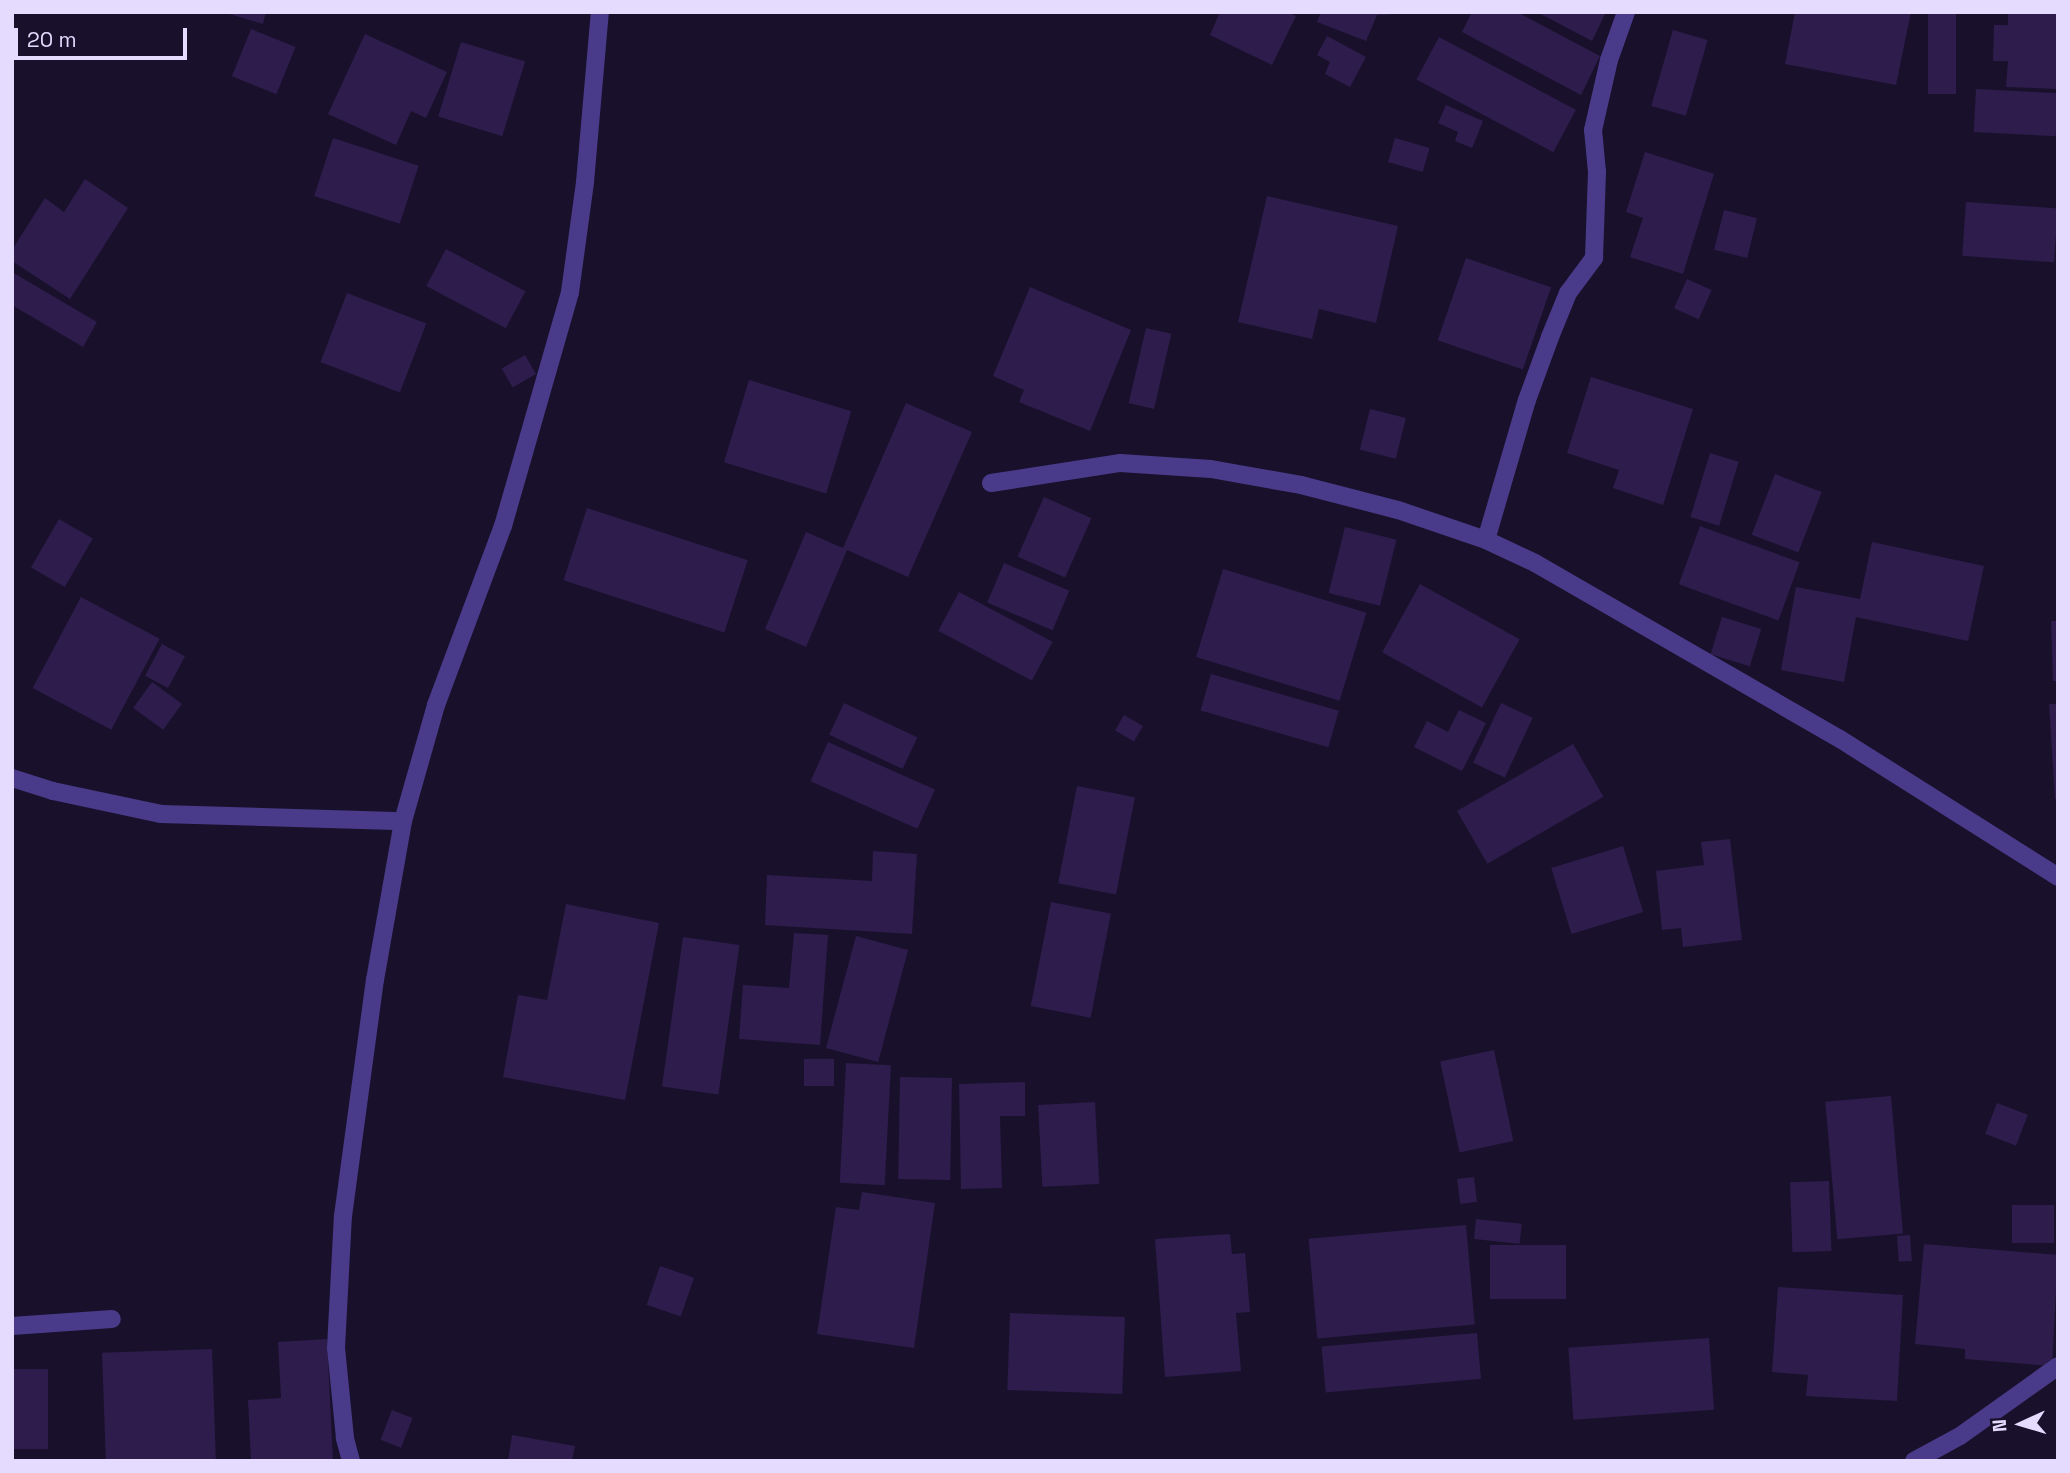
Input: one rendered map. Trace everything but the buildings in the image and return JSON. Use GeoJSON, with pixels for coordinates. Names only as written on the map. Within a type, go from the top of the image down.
{"type":"FeatureCollection","features":[{"type":"Feature","properties":{"kind":"street"},"geometry":{"type":"LineString","coordinates":[[351,1461],[345,1438],[336,1348],[343,1216],[375,980],[403,821],[436,705],[503,526],[570,292],[585,182],[600,12]]}},
{"type":"Feature","properties":{"kind":"street"},"geometry":{"type":"LineString","coordinates":[[1486,540],[1527,400],[1550,337],[1568,293],[1594,258],[1597,172],[1593,130],[1609,60],[1626,12]]}},
{"type":"Feature","properties":{"kind":"street"},"geometry":{"type":"LineString","coordinates":[[991,483],[1120,463],[1211,469],[1313,488],[1398,510],[1486,540],[1535,564],[1840,739],[2058,877]]}},
{"type":"Feature","properties":{"kind":"street"},"geometry":{"type":"LineString","coordinates":[[12,778],[53,791],[161,814],[403,821]]}},
{"type":"Feature","properties":{"kind":"street"},"geometry":{"type":"LineString","coordinates":[[12,1326],[112,1320]]}},
{"type":"Feature","properties":{"kind":"street"},"geometry":{"type":"LineString","coordinates":[[1914,1461],[1960,1437],[2058,1366]]}}]}
